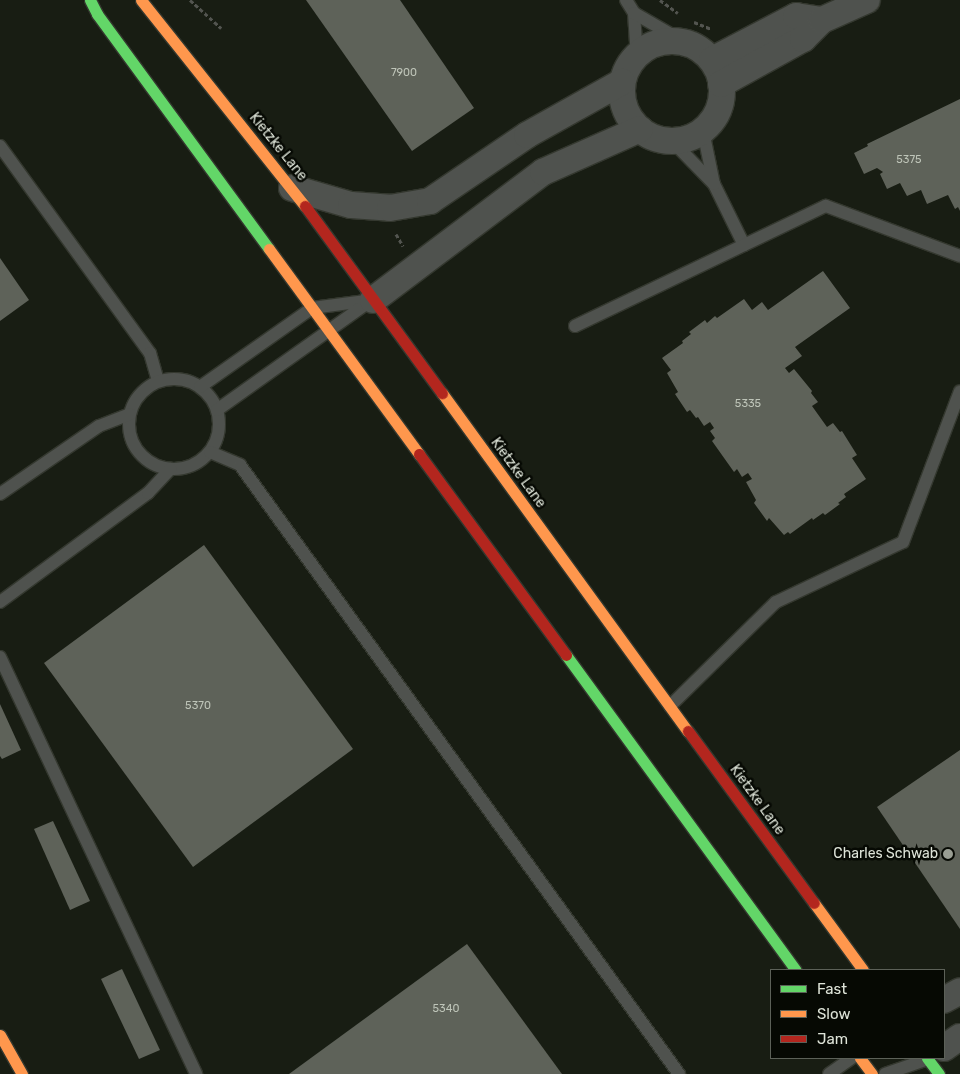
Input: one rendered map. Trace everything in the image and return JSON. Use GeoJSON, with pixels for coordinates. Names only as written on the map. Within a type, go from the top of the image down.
{"type":"FeatureCollection","features":[{"type":"Feature","properties":{"kind":"main road"},"geometry":{"type":"LineString","coordinates":[[78,0],[97,14]]}},
{"type":"Feature","properties":{"kind":"main road"},"geometry":{"type":"LineString","coordinates":[[90,0],[97,14],[795,969]]}},
{"type":"Feature","properties":{"kind":"main road","name":"Kietzke Lane"},"geometry":{"type":"LineString","coordinates":[[141,0],[292,188],[862,969]]}},
{"type":"Feature","properties":{"kind":"main road"},"geometry":{"type":"LineString","coordinates":[[0,1035],[22,1074]]}},
{"type":"Feature","properties":{"kind":"main road"},"geometry":{"type":"LineString","coordinates":[[861,1059],[872,1074]]}},
{"type":"Feature","properties":{"kind":"street"},"geometry":{"type":"LineString","coordinates":[[721,84],[803,39],[822,20],[867,0]]}},
{"type":"Feature","properties":{"kind":"street"},"geometry":{"type":"LineString","coordinates":[[712,60],[796,16],[822,20]]}},
{"type":"Feature","properties":{"kind":"street"},"geometry":{"type":"LineString","coordinates":[[688,32],[700,49],[712,60],[719,74],[721,84],[720,105],[714,119],[703,131],[689,138],[672,141],[655,138],[640,129],[628,116],[622,100],[622,82],[628,66],[654,44],[670,40],[688,32]]}},
{"type":"Feature","properties":{"kind":"street"},"geometry":{"type":"LineString","coordinates":[[292,188],[351,205],[390,208],[430,201],[527,135],[622,82]]}},
{"type":"Feature","properties":{"kind":"street"},"geometry":{"type":"LineString","coordinates":[[373,300],[543,172],[640,129]]}},
{"type":"Feature","properties":{"kind":"street"},"geometry":{"type":"LineString","coordinates":[[945,999],[960,991]]}},
{"type":"Feature","properties":{"kind":"street"},"geometry":{"type":"LineString","coordinates":[[945,1050],[960,1037]]}},
{"type":"Feature","properties":{"kind":"lane"},"geometry":{"type":"LineString","coordinates":[[626,0],[634,13],[637,58]]}},
{"type":"Feature","properties":{"kind":"lane"},"geometry":{"type":"LineString","coordinates":[[634,13],[688,32]]}},
{"type":"Feature","properties":{"kind":"lane"},"geometry":{"type":"LineString","coordinates":[[703,131],[714,184],[744,245]]}},
{"type":"Feature","properties":{"kind":"lane"},"geometry":{"type":"LineString","coordinates":[[672,141],[714,184]]}},
{"type":"Feature","properties":{"kind":"lane"},"geometry":{"type":"LineString","coordinates":[[0,146],[150,353],[158,382]]}},
{"type":"Feature","properties":{"kind":"lane"},"geometry":{"type":"LineString","coordinates":[[575,326],[826,206],[960,256]]}},
{"type":"Feature","properties":{"kind":"lane"},"geometry":{"type":"LineString","coordinates":[[200,387],[312,308],[373,300]]}},
{"type":"Feature","properties":{"kind":"lane"},"geometry":{"type":"LineString","coordinates":[[217,410],[373,300]]}},
{"type":"Feature","properties":{"kind":"lane"},"geometry":{"type":"LineString","coordinates":[[173,379],[188,381],[200,387],[211,398],[217,410],[218,432],[210,452],[199,462],[185,468],[170,469],[155,465],[142,457],[133,444],[129,430],[130,414],[141,394],[158,382],[173,379]]}},
{"type":"Feature","properties":{"kind":"lane"},"geometry":{"type":"LineString","coordinates":[[670,706],[776,602],[903,542],[960,391]]}},
{"type":"Feature","properties":{"kind":"lane"},"geometry":{"type":"LineString","coordinates":[[0,494],[99,426],[130,414]]}},
{"type":"Feature","properties":{"kind":"lane"},"geometry":{"type":"LineString","coordinates":[[210,452],[240,466],[679,1074]]}},
{"type":"Feature","properties":{"kind":"lane"},"geometry":{"type":"LineString","coordinates":[[0,602],[148,493],[170,469]]}},
{"type":"Feature","properties":{"kind":"lane"},"geometry":{"type":"LineString","coordinates":[[0,657],[196,1074]]}},
{"type":"Feature","properties":{"kind":"lane"},"geometry":{"type":"LineString","coordinates":[[830,1074],[851,1059]]}},
{"type":"Feature","properties":{"kind":"lane"},"geometry":{"type":"LineString","coordinates":[[885,1074],[934,1059]]}},
{"type":"Feature","properties":{"kind":"path"},"geometry":{"type":"LineString","coordinates":[[190,0],[221,28]]}},
{"type":"Feature","properties":{"kind":"path"},"geometry":{"type":"LineString","coordinates":[[660,0],[683,16]]}},
{"type":"Feature","properties":{"kind":"path"},"geometry":{"type":"LineString","coordinates":[[688,32],[715,30]]}},
{"type":"Feature","properties":{"kind":"path"},"geometry":{"type":"LineString","coordinates":[[394,228],[396,236],[407,252]]}},
{"type":"Feature","properties":{"kind":"building"},"geometry":{"type":"Polygon","coordinates":[[[306,0],[400,0],[474,108],[412,151],[306,0]]]}},
{"type":"Feature","properties":{"kind":"building"},"geometry":{"type":"Polygon","coordinates":[[[960,99],[960,211],[958,207],[955,209],[948,195],[927,204],[921,190],[907,196],[900,183],[887,189],[880,174],[883,172],[877,168],[864,174],[854,153],[868,146],[867,144],[960,99]]]}},
{"type":"Feature","properties":{"kind":"building"},"geometry":{"type":"Polygon","coordinates":[[[0,258],[29,300],[0,321],[0,258]]]}},
{"type":"Feature","properties":{"kind":"building"},"geometry":{"type":"Polygon","coordinates":[[[823,271],[850,308],[795,347],[802,356],[785,368],[789,373],[794,369],[812,391],[811,393],[818,402],[812,406],[827,427],[833,423],[840,432],[842,431],[857,455],[852,458],[866,479],[844,494],[846,497],[838,503],[840,504],[825,515],[823,513],[813,520],[812,518],[790,534],[788,532],[784,535],[769,518],[767,521],[754,503],[756,500],[746,482],[752,479],[748,473],[742,477],[737,469],[734,472],[712,441],[715,438],[710,431],[714,428],[710,422],[704,426],[690,410],[687,412],[675,394],[678,392],[667,373],[671,370],[662,358],[683,343],[682,341],[691,334],[689,332],[705,320],[707,323],[715,316],[717,318],[744,299],[752,310],[762,302],[768,310],[823,271]]]}},
{"type":"Feature","properties":{"kind":"building"},"geometry":{"type":"Polygon","coordinates":[[[204,545],[353,749],[193,867],[44,663],[204,545]]]}},
{"type":"Feature","properties":{"kind":"building"},"geometry":{"type":"Polygon","coordinates":[[[0,704],[21,750],[2,759],[0,756],[0,704]]]}},
{"type":"Feature","properties":{"kind":"building"},"geometry":{"type":"Polygon","coordinates":[[[960,750],[960,929],[877,807],[960,750]]]}},
{"type":"Feature","properties":{"kind":"building"},"geometry":{"type":"Polygon","coordinates":[[[53,821],[90,901],[70,910],[34,829],[53,821]]]}},
{"type":"Feature","properties":{"kind":"building"},"geometry":{"type":"Polygon","coordinates":[[[467,944],[562,1074],[289,1074],[467,944]]]}},
{"type":"Feature","properties":{"kind":"building"},"geometry":{"type":"Polygon","coordinates":[[[122,969],[160,1050],[139,1059],[101,979],[122,969]]]}},
{"type":"Feature","properties":{"kind":"traffic: fast"},"geometry":{"type":"LineString","coordinates":[[90,0],[97,14],[269,249]]}},
{"type":"Feature","properties":{"kind":"traffic: fast"},"geometry":{"type":"LineString","coordinates":[[566,655],[795,969]]}},
{"type":"Feature","properties":{"kind":"traffic: fast"},"geometry":{"type":"LineString","coordinates":[[928,1059],[939,1074]]}},
{"type":"Feature","properties":{"kind":"traffic: slow"},"geometry":{"type":"LineString","coordinates":[[141,0],[305,206]]}},
{"type":"Feature","properties":{"kind":"traffic: slow"},"geometry":{"type":"LineString","coordinates":[[269,249],[419,454]]}},
{"type":"Feature","properties":{"kind":"traffic: slow"},"geometry":{"type":"LineString","coordinates":[[442,393],[688,731]]}},
{"type":"Feature","properties":{"kind":"traffic: slow"},"geometry":{"type":"LineString","coordinates":[[814,903],[862,969]]}},
{"type":"Feature","properties":{"kind":"traffic: slow"},"geometry":{"type":"LineString","coordinates":[[0,1035],[22,1074]]}},
{"type":"Feature","properties":{"kind":"traffic: slow"},"geometry":{"type":"LineString","coordinates":[[861,1059],[872,1074]]}},
{"type":"Feature","properties":{"kind":"traffic: jam"},"geometry":{"type":"LineString","coordinates":[[305,206],[442,393]]}},
{"type":"Feature","properties":{"kind":"traffic: jam"},"geometry":{"type":"LineString","coordinates":[[419,454],[566,655]]}},
{"type":"Feature","properties":{"kind":"traffic: jam"},"geometry":{"type":"LineString","coordinates":[[688,731],[814,903]]}},
{"type":"Feature","properties":{"kind":"place","name":"Charles Schwab"},"geometry":{"type":"Point","coordinates":[948,854]}}]}
